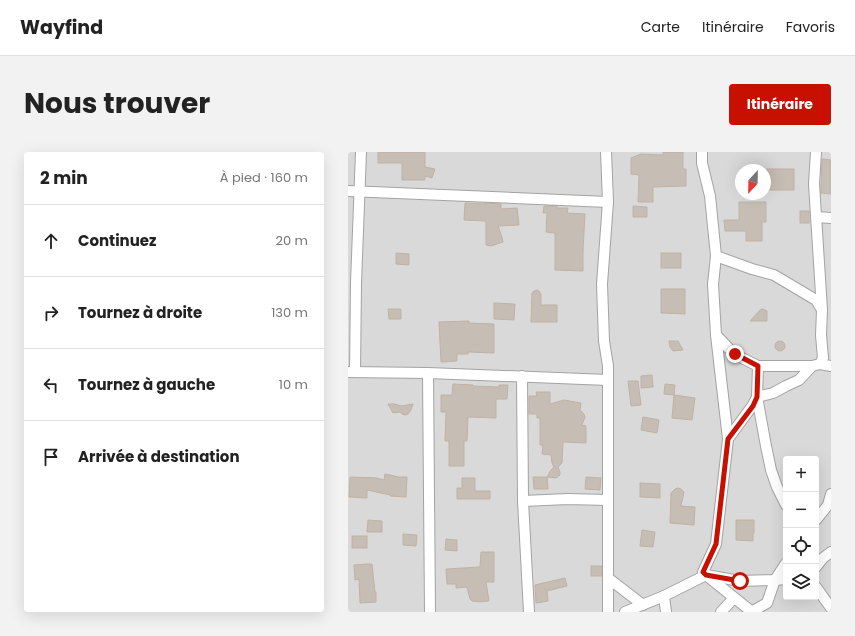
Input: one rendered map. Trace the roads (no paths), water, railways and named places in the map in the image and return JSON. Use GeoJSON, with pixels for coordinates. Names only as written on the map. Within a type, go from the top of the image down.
{"type":"FeatureCollection","features":[{"type":"Feature","properties":{"kind":"street"},"geometry":{"type":"LineString","coordinates":[[361,152],[352,282],[352,372],[428,373],[608,380]]}},
{"type":"Feature","properties":{"kind":"street"},"geometry":{"type":"LineString","coordinates":[[606,152],[608,202],[602,284],[604,341],[608,366],[608,612]]}},
{"type":"Feature","properties":{"kind":"street"},"geometry":{"type":"LineString","coordinates":[[702,152],[702,163],[710,196],[716,256],[713,284],[716,335],[728,439],[716,544],[703,572],[752,612],[767,603],[775,580],[785,564]]}},
{"type":"Feature","properties":{"kind":"street"},"geometry":{"type":"LineString","coordinates":[[757,397],[773,393],[799,380],[822,358],[822,310],[814,184],[816,152]]}},
{"type":"Feature","properties":{"kind":"street"},"geometry":{"type":"LineString","coordinates":[[348,190],[608,202]]}},
{"type":"Feature","properties":{"kind":"street"},"geometry":{"type":"LineString","coordinates":[[816,217],[831,218]]}},
{"type":"Feature","properties":{"kind":"street"},"geometry":{"type":"LineString","coordinates":[[716,256],[774,275],[816,300],[822,310]]}},
{"type":"Feature","properties":{"kind":"street"},"geometry":{"type":"LineString","coordinates":[[716,335],[734,354],[758,366],[831,366]]}},
{"type":"Feature","properties":{"kind":"street"},"geometry":{"type":"LineString","coordinates":[[758,366],[757,397],[771,470],[783,499]]}},
{"type":"Feature","properties":{"kind":"street"},"geometry":{"type":"LineString","coordinates":[[428,373],[430,612]]}},
{"type":"Feature","properties":{"kind":"street"},"geometry":{"type":"LineString","coordinates":[[522,376],[523,500],[529,612]]}},
{"type":"Feature","properties":{"kind":"street"},"geometry":{"type":"LineString","coordinates":[[728,439],[753,406],[757,397]]}},
{"type":"Feature","properties":{"kind":"street"},"geometry":{"type":"LineString","coordinates":[[819,516],[828,505],[831,494]]}},
{"type":"Feature","properties":{"kind":"street"},"geometry":{"type":"LineString","coordinates":[[523,500],[608,500]]}},
{"type":"Feature","properties":{"kind":"street"},"geometry":{"type":"LineString","coordinates":[[818,564],[831,552]]}},
{"type":"Feature","properties":{"kind":"street"},"geometry":{"type":"LineString","coordinates":[[625,612],[664,596],[706,575],[740,581],[783,579]]}},
{"type":"Feature","properties":{"kind":"street"},"geometry":{"type":"LineString","coordinates":[[608,578],[642,605]]}},
{"type":"Feature","properties":{"kind":"street"},"geometry":{"type":"LineString","coordinates":[[819,591],[831,608]]}},
{"type":"Feature","properties":{"kind":"street"},"geometry":{"type":"LineString","coordinates":[[664,596],[666,612]]}},
{"type":"Feature","properties":{"kind":"street"},"geometry":{"type":"LineString","coordinates":[[721,612],[734,598]]}}]}
